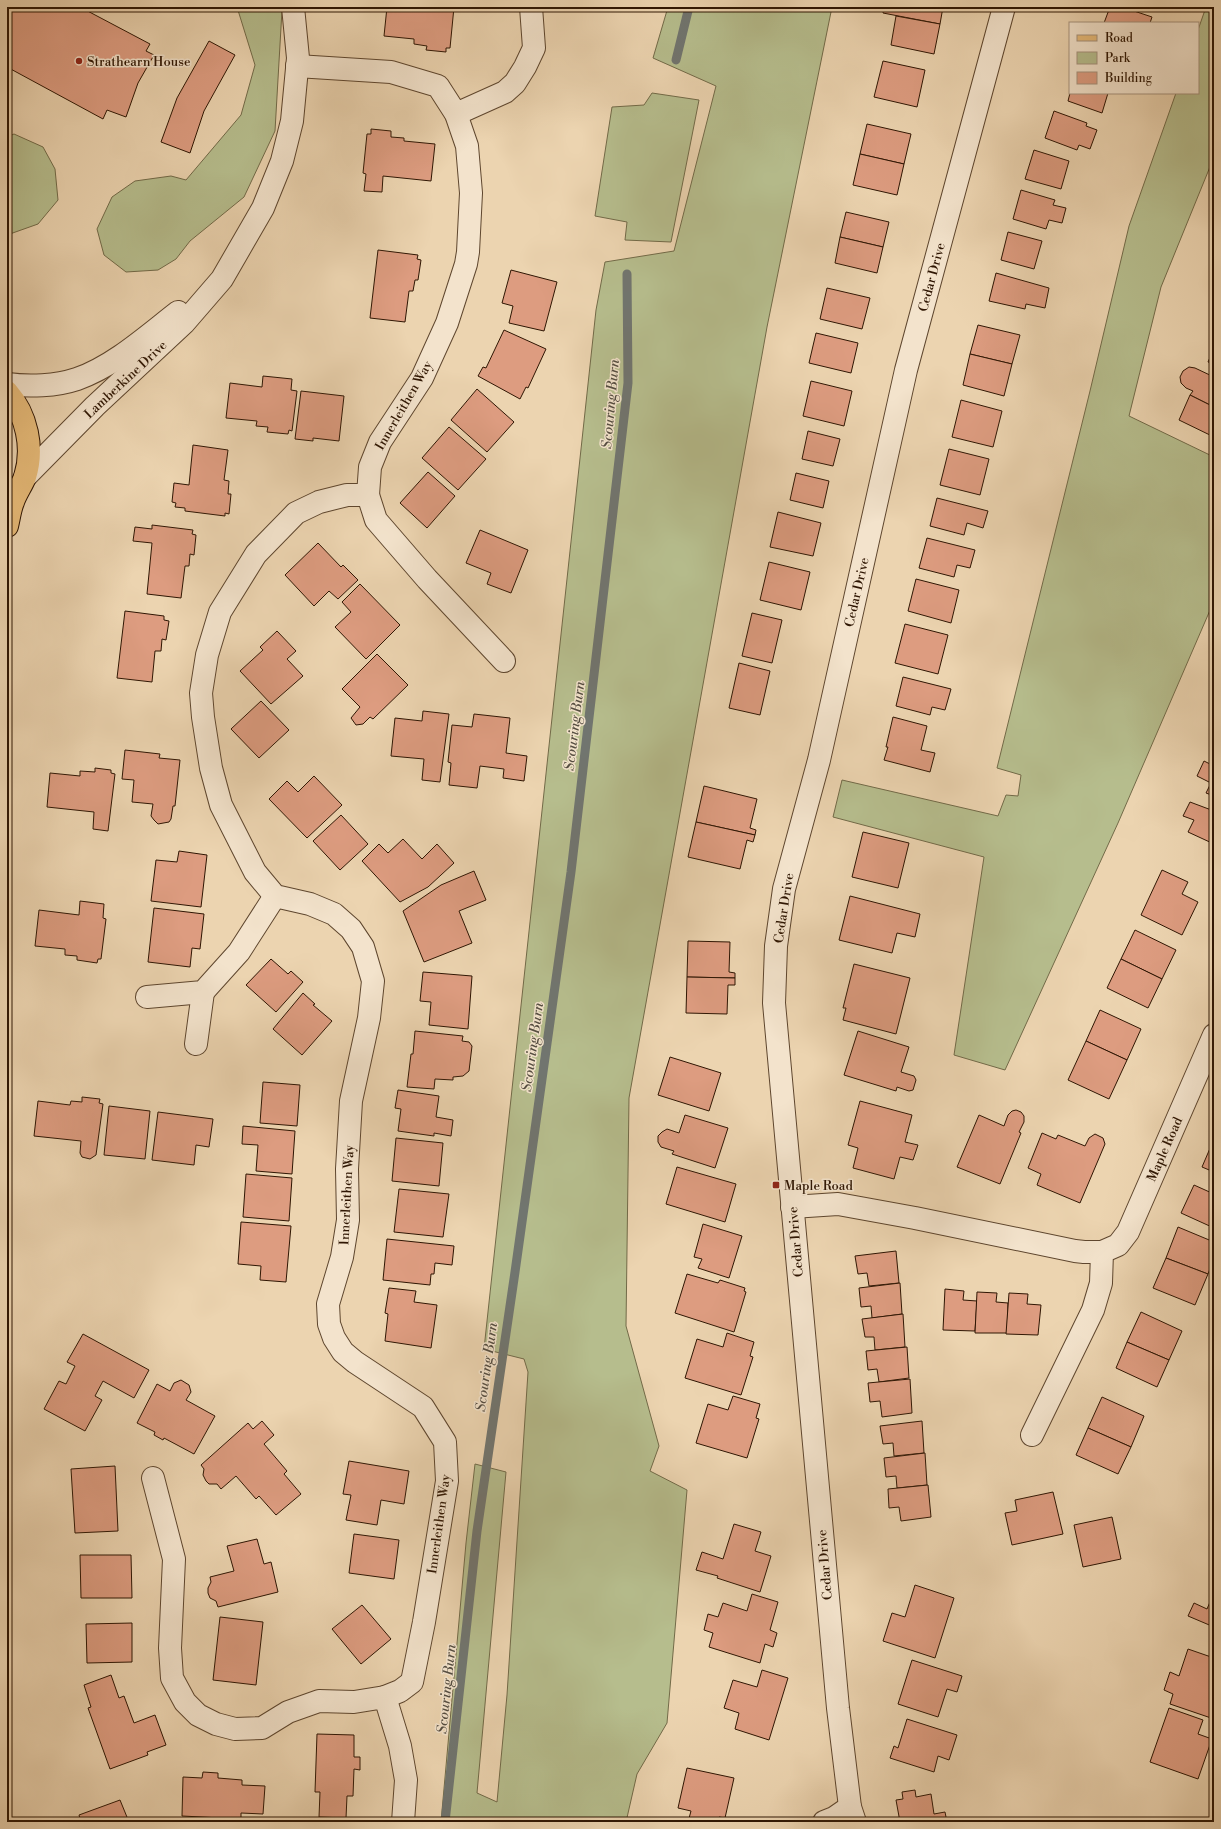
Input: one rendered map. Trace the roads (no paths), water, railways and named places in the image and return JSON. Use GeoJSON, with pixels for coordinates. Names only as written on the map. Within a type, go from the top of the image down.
{"type":"FeatureCollection","features":[{"type":"Feature","properties":{"kind":"main road"},"geometry":{"type":"LineString","coordinates":[[7,392],[22,416],[28,436],[29,457],[25,477],[10,505],[7,526]]}},
{"type":"Feature","properties":{"kind":"street","name":"Lamberkine Drive"},"geometry":{"type":"LineString","coordinates":[[25,477],[95,406],[184,323],[222,279],[263,208],[282,161],[292,121],[297,66],[293,7]]}},
{"type":"Feature","properties":{"kind":"street"},"geometry":{"type":"LineString","coordinates":[[456,114],[505,92],[515,83],[534,48],[531,7]]}},
{"type":"Feature","properties":{"kind":"street","name":"Cedar Drive"},"geometry":{"type":"LineString","coordinates":[[853,1814],[836,1693],[792,1207],[774,1003],[776,946],[784,889],[819,760],[906,370],[1004,7]]}},
{"type":"Feature","properties":{"kind":"street","name":"Innerleithen Way"},"geometry":{"type":"LineString","coordinates":[[297,66],[391,72],[438,86],[456,114],[467,146],[471,185],[468,252],[466,264],[447,322],[422,378],[380,442],[370,467],[368,495],[376,520],[427,579],[504,661]]}},
{"type":"Feature","properties":{"kind":"street","name":"Lamberkine Drive"},"geometry":{"type":"LineString","coordinates":[[7,384],[24,386],[76,379],[104,367],[222,279]]}},
{"type":"Feature","properties":{"kind":"street"},"geometry":{"type":"LineString","coordinates":[[196,1044],[203,992],[239,952],[275,896],[255,872],[238,839],[222,804],[211,768],[203,717],[202,693],[207,655],[220,612],[256,554],[296,513],[319,502],[347,495],[368,495]]}},
{"type":"Feature","properties":{"kind":"street","name":"Innerleithen Way"},"geometry":{"type":"LineString","coordinates":[[153,1478],[174,1559],[170,1648],[172,1678],[184,1702],[198,1715],[216,1724],[235,1729],[262,1728],[288,1712],[318,1701],[354,1702],[385,1697],[400,1691],[412,1682],[424,1622],[447,1481],[444,1442],[423,1407],[355,1362],[343,1352],[334,1338],[329,1324],[328,1304],[342,1257],[346,1228],[347,1169],[351,1101],[369,1018],[373,981],[362,947],[351,929],[334,914],[310,904],[275,896]]}},
{"type":"Feature","properties":{"kind":"street"},"geometry":{"type":"LineString","coordinates":[[147,998],[203,992]]}},
{"type":"Feature","properties":{"kind":"street","name":"Maple Road"},"geometry":{"type":"LineString","coordinates":[[792,1207],[838,1204],[1075,1251],[1102,1252],[1118,1245],[1128,1232],[1214,1035]]}},
{"type":"Feature","properties":{"kind":"street"},"geometry":{"type":"LineString","coordinates":[[1032,1435],[1093,1310],[1101,1283],[1102,1252]]}},
{"type":"Feature","properties":{"kind":"street"},"geometry":{"type":"LineString","coordinates":[[385,1697],[400,1746],[406,1780],[403,1822]]}},
{"type":"Feature","properties":{"kind":"street"},"geometry":{"type":"LineString","coordinates":[[824,1822],[853,1814]]}},
{"type":"Feature","properties":{"kind":"waterway","name":"Scouring Burn"},"geometry":{"type":"LineString","coordinates":[[676,60],[689,7]]}},
{"type":"Feature","properties":{"kind":"waterway","name":"Scouring Burn"},"geometry":{"type":"LineString","coordinates":[[445,1822],[477,1531],[571,872],[628,383],[627,274]]}},
{"type":"Feature","properties":{"kind":"place","name":"Strathearn House"},"geometry":{"type":"Point","coordinates":[79,61]}},
{"type":"Feature","properties":{"kind":"place","name":"Maple Road"},"geometry":{"type":"Point","coordinates":[776,1185]}}]}
